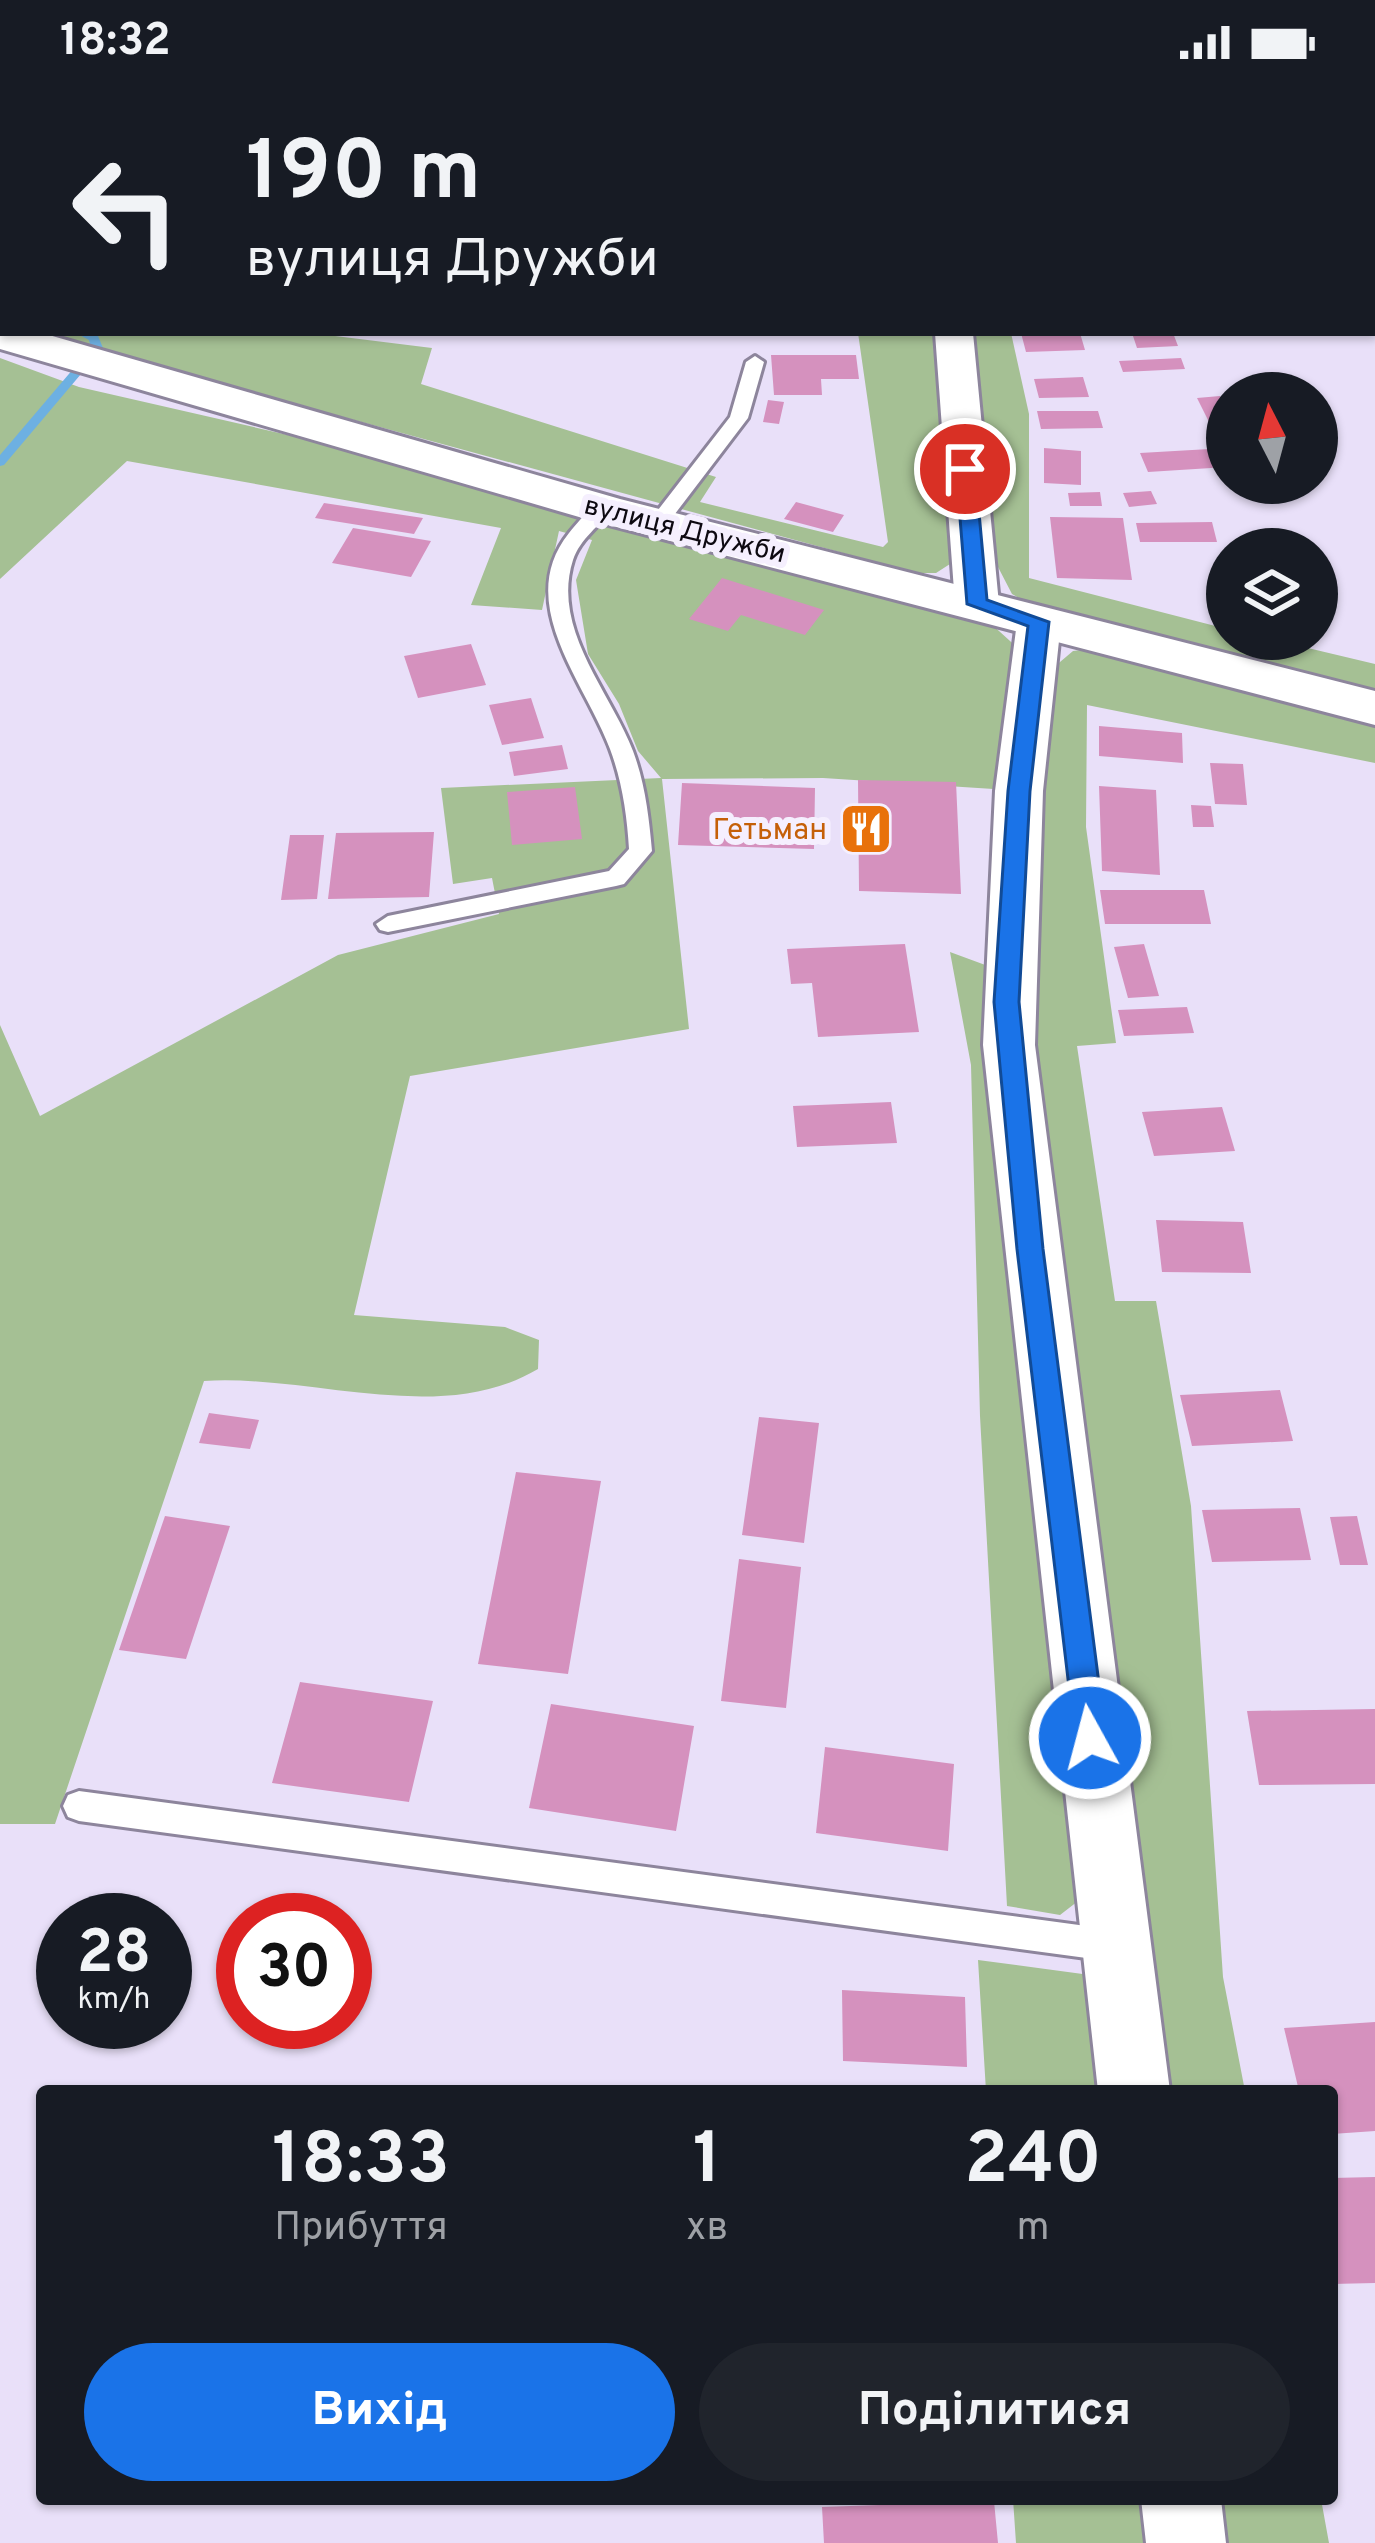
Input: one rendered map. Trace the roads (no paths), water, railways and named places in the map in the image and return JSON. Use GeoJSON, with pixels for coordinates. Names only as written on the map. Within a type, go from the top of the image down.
{"type":"FeatureCollection","features":[{"type":"Feature","properties":{"kind":"street"},"geometry":{"type":"LineString","coordinates":[[953,336],[977,604]]}},
{"type":"Feature","properties":{"kind":"street","name":"вулиця Дружби"},"geometry":{"type":"LineString","coordinates":[[18,340],[658,523],[1375,708]]}},
{"type":"Feature","properties":{"kind":"street"},"geometry":{"type":"LineString","coordinates":[[1039,622],[1019,791],[1009,1045],[1133,2085]]}},
{"type":"Feature","properties":{"kind":"street"},"geometry":{"type":"LineString","coordinates":[[1182,2505],[1186,2543]]}},
{"type":"Feature","properties":{"kind":"lane"},"geometry":{"type":"LineString","coordinates":[[658,523],[739,418],[755,362]]}},
{"type":"Feature","properties":{"kind":"lane"},"geometry":{"type":"LineString","coordinates":[[388,924],[616,878],[641,851],[638,808],[616,736],[566,634],[558,595],[563,558],[603,508]]}},
{"type":"Feature","properties":{"kind":"lane"},"geometry":{"type":"LineString","coordinates":[[80,1806],[1116,1946]]}},
{"type":"Feature","properties":{"kind":"waterway"},"geometry":{"type":"LineString","coordinates":[[0,462],[97,348],[89,336]]}},
{"type":"Feature","properties":{"kind":"place","name":"Гетьман"},"geometry":{"type":"Point","coordinates":[866,829]}}]}
